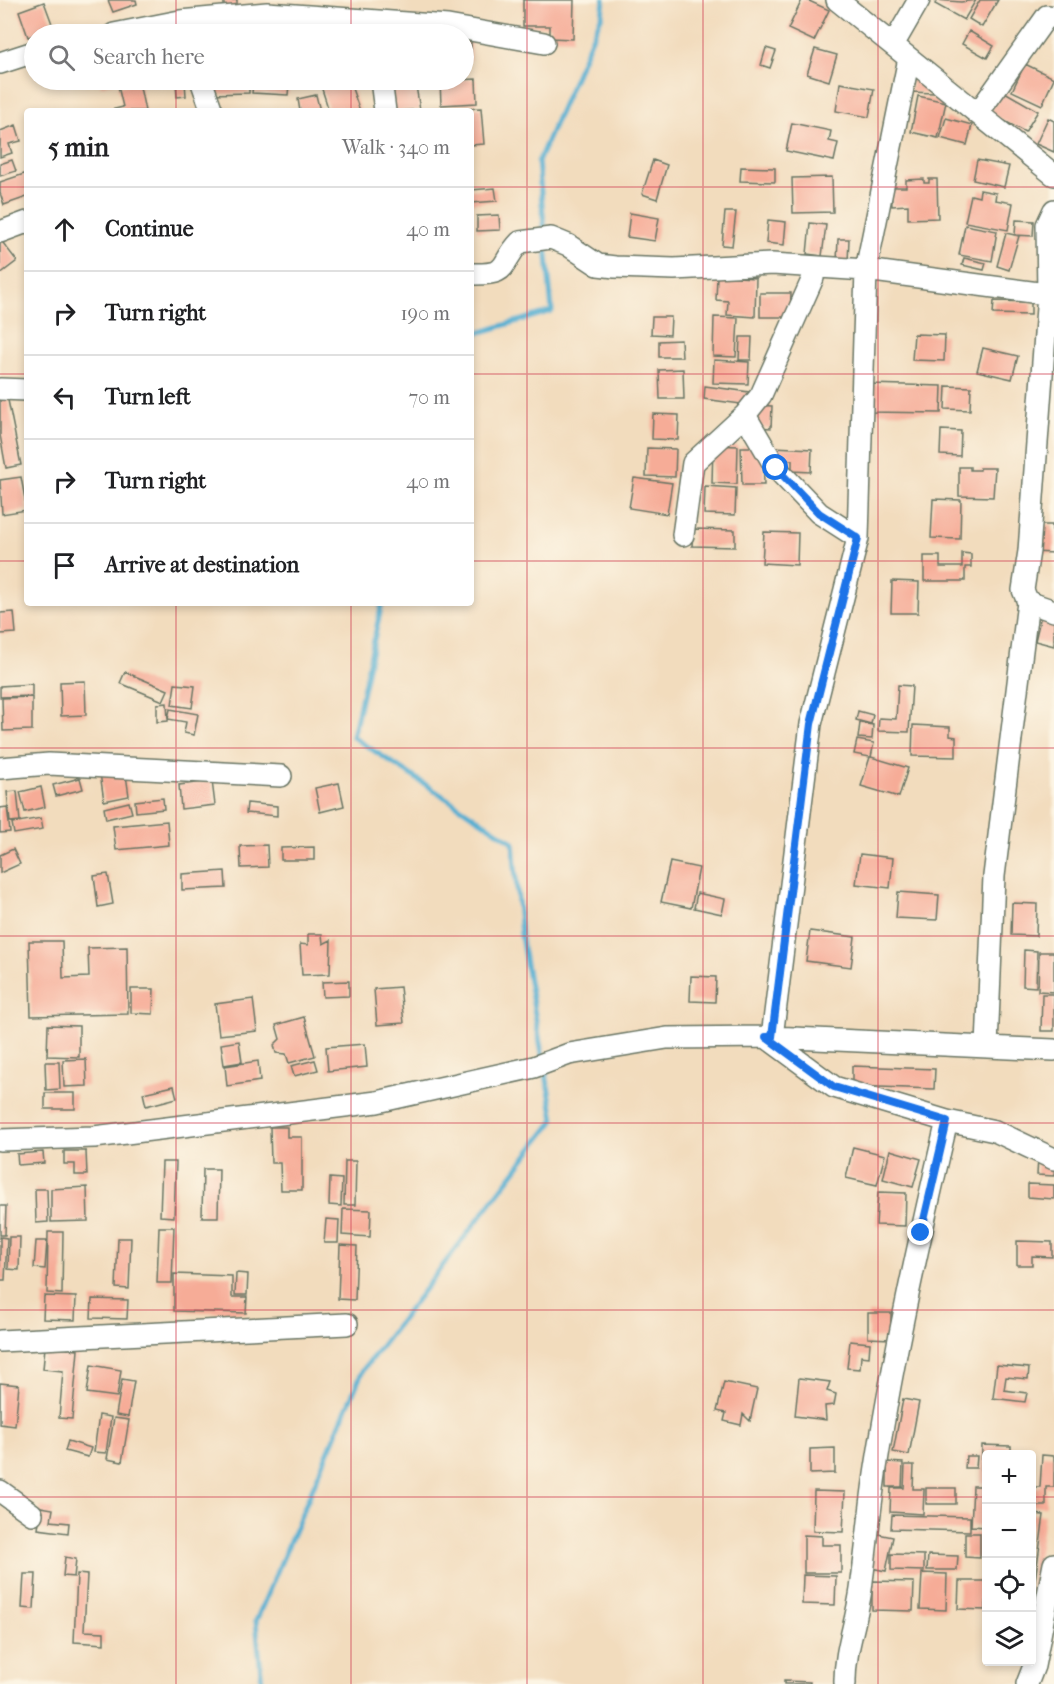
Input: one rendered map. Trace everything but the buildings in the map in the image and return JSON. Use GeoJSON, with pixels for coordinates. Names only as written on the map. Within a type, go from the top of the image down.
{"type":"FeatureCollection","features":[{"type":"Feature","properties":{"kind":"street"},"geometry":{"type":"LineString","coordinates":[[892,45],[919,0]]}},
{"type":"Feature","properties":{"kind":"street"},"geometry":{"type":"LineString","coordinates":[[840,1],[1054,175]]}},
{"type":"Feature","properties":{"kind":"street"},"geometry":{"type":"LineString","coordinates":[[205,24],[267,13],[350,24]]}},
{"type":"Feature","properties":{"kind":"street"},"geometry":{"type":"LineString","coordinates":[[978,113],[1047,16],[1054,17]]}},
{"type":"Feature","properties":{"kind":"street"},"geometry":{"type":"LineString","coordinates":[[474,31],[544,43]]}},
{"type":"Feature","properties":{"kind":"street"},"geometry":{"type":"LineString","coordinates":[[0,63],[24,55]]}},
{"type":"Feature","properties":{"kind":"street"},"geometry":{"type":"LineString","coordinates":[[769,1037],[811,724],[858,538],[866,270],[909,58]]}},
{"type":"Feature","properties":{"kind":"street"},"geometry":{"type":"LineString","coordinates":[[205,90],[211,108]]}},
{"type":"Feature","properties":{"kind":"street"},"geometry":{"type":"LineString","coordinates":[[382,90],[385,108]]}},
{"type":"Feature","properties":{"kind":"street"},"geometry":{"type":"LineString","coordinates":[[987,1047],[994,876],[1028,602],[1023,590],[1029,551],[1051,295],[1047,225],[1054,210]]}},
{"type":"Feature","properties":{"kind":"street"},"geometry":{"type":"LineString","coordinates":[[0,232],[24,223]]}},
{"type":"Feature","properties":{"kind":"street"},"geometry":{"type":"LineString","coordinates":[[474,274],[490,275],[499,271],[520,242],[544,238],[568,245],[598,265],[813,278]]}},
{"type":"Feature","properties":{"kind":"street"},"geometry":{"type":"LineString","coordinates":[[674,269],[772,264],[866,270],[1051,295]]}},
{"type":"Feature","properties":{"kind":"street"},"geometry":{"type":"LineString","coordinates":[[718,266],[813,278]]}},
{"type":"Feature","properties":{"kind":"street"},"geometry":{"type":"LineString","coordinates":[[683,535],[693,463],[745,415],[760,395],[813,278]]}},
{"type":"Feature","properties":{"kind":"street"},"geometry":{"type":"LineString","coordinates":[[0,388],[24,390]]}},
{"type":"Feature","properties":{"kind":"street"},"geometry":{"type":"LineString","coordinates":[[745,415],[776,468],[819,513],[858,538]]}},
{"type":"Feature","properties":{"kind":"street"},"geometry":{"type":"LineString","coordinates":[[1028,602],[1054,611]]}},
{"type":"Feature","properties":{"kind":"street"},"geometry":{"type":"LineString","coordinates":[[0,768],[49,764],[281,776]]}},
{"type":"Feature","properties":{"kind":"street"},"geometry":{"type":"LineString","coordinates":[[769,1037],[834,1087],[947,1121],[995,1131],[1054,1159]]}},
{"type":"Feature","properties":{"kind":"street"},"geometry":{"type":"LineString","coordinates":[[0,1140],[94,1137],[378,1102],[534,1067],[569,1054],[667,1038],[769,1037],[1054,1050]]}},
{"type":"Feature","properties":{"kind":"street"},"geometry":{"type":"LineString","coordinates":[[845,1684],[845,1668],[861,1598],[875,1471],[886,1409],[921,1233],[947,1121]]}},
{"type":"Feature","properties":{"kind":"street"},"geometry":{"type":"LineString","coordinates":[[0,1341],[347,1324]]}},
{"type":"Feature","properties":{"kind":"street"},"geometry":{"type":"LineString","coordinates":[[0,1491],[32,1514]]}},
{"type":"Feature","properties":{"kind":"street"},"geometry":{"type":"LineString","coordinates":[[1027,1684],[1034,1666],[1054,1564]]}},
{"type":"Feature","properties":{"kind":"waterway"},"geometry":{"type":"LineString","coordinates":[[545,235],[538,162],[602,15],[604,0]]}},
{"type":"Feature","properties":{"kind":"waterway"},"geometry":{"type":"LineString","coordinates":[[474,334],[552,311],[546,245]]}},
{"type":"Feature","properties":{"kind":"waterway"},"geometry":{"type":"LineString","coordinates":[[381,606],[353,737],[513,842],[521,936],[543,1059]]}},
{"type":"Feature","properties":{"kind":"waterway"},"geometry":{"type":"LineString","coordinates":[[262,1684],[256,1621],[363,1370],[554,1120],[545,1068]]}},
{"type":"Feature","properties":{"kind":"route"},"geometry":{"type":"LineString","coordinates":[[776,468],[819,513],[858,538],[811,724],[772,1037],[766,1037],[834,1087],[947,1121],[921,1233]]}}]}
